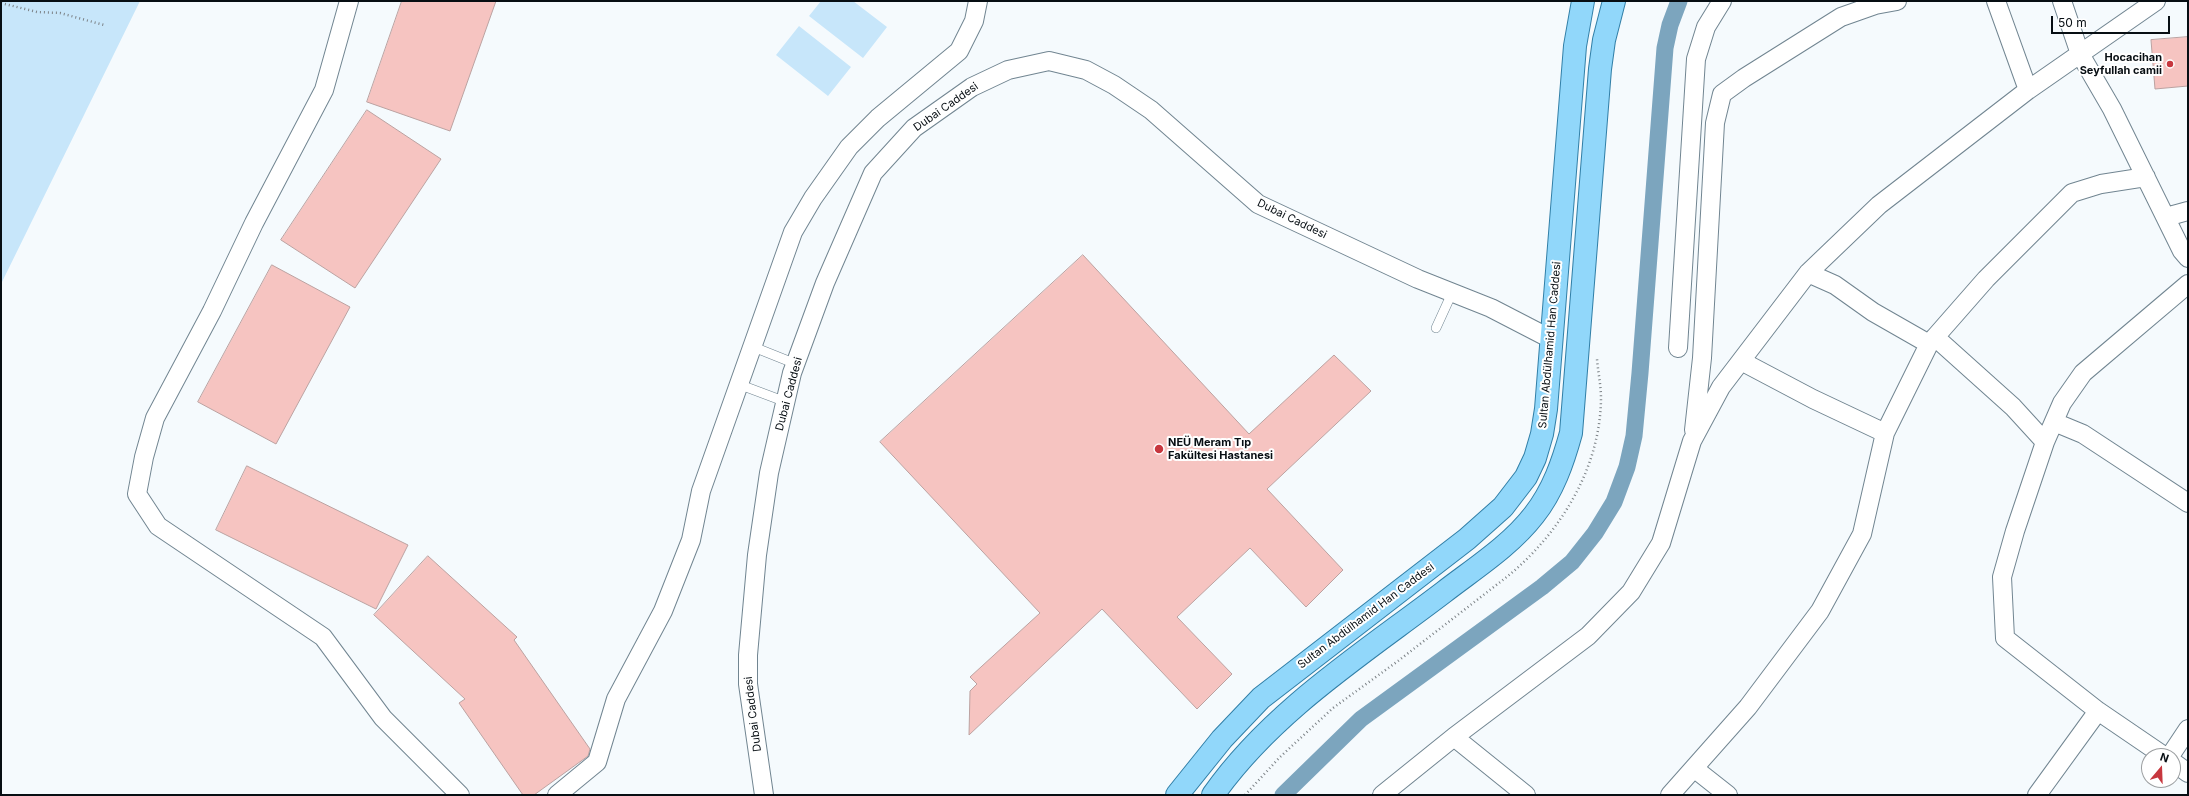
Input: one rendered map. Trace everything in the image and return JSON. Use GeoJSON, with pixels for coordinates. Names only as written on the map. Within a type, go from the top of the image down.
{"type":"FeatureCollection","features":[{"type":"Feature","properties":{"kind":"main road","name":"Sultan Abdülhamid Han Caddesi"},"geometry":{"type":"LineString","coordinates":[[1177,795],[1222,739],[1261,698],[1467,539],[1502,508],[1526,477],[1542,434],[1575,46],[1583,1]]}},
{"type":"Feature","properties":{"kind":"main road"},"geometry":{"type":"LineString","coordinates":[[1213,795],[1244,756],[1282,718],[1311,693],[1494,554],[1534,516],[1550,491],[1564,460],[1571,433],[1600,69],[1604,40],[1614,1]]}},
{"type":"Feature","properties":{"kind":"street"},"geometry":{"type":"LineString","coordinates":[[348,1],[324,90],[254,223],[212,311],[155,418],[144,457],[137,494],[158,526],[323,637],[383,718],[460,795]]}},
{"type":"Feature","properties":{"kind":"street"},"geometry":{"type":"LineString","coordinates":[[557,795],[597,762],[616,699],[664,611],[691,540],[701,492],[751,346],[793,232],[813,198],[849,147],[878,118],[959,50],[974,21],[978,1]]}},
{"type":"Feature","properties":{"kind":"street"},"geometry":{"type":"LineString","coordinates":[[1678,348],[1696,59],[1706,27],[1722,1]]}},
{"type":"Feature","properties":{"kind":"street"},"geometry":{"type":"LineString","coordinates":[[1382,795],[1454,737],[1588,636],[1631,592],[1661,543],[1692,441],[1702,358],[1715,124],[1722,94],[1744,78],[1841,17],[1875,5],[1897,1]]}},
{"type":"Feature","properties":{"kind":"street"},"geometry":{"type":"LineString","coordinates":[[1996,1],[2028,90]]}},
{"type":"Feature","properties":{"kind":"street"},"geometry":{"type":"LineString","coordinates":[[2062,1],[2080,54],[2112,110],[2166,218],[2188,258]]}},
{"type":"Feature","properties":{"kind":"street"},"geometry":{"type":"LineString","coordinates":[[1692,441],[1721,387],[1808,273],[1879,205],[2028,90],[2156,1]]}},
{"type":"Feature","properties":{"kind":"street","name":"Dubai Caddesi"},"geometry":{"type":"LineString","coordinates":[[764,795],[748,684],[748,655],[757,555],[769,473],[796,364],[825,283],[873,173],[914,128],[972,87],[1008,70],[1049,61],[1086,70],[1114,85],[1151,110],[1258,204],[1418,279],[1491,308],[1551,339]]}},
{"type":"Feature","properties":{"kind":"street"},"geometry":{"type":"LineString","coordinates":[[1670,795],[1748,707],[1820,610],[1862,534],[1885,433],[1932,340],[1986,279],[2072,193],[2101,184],[2146,177]]}},
{"type":"Feature","properties":{"kind":"street"},"geometry":{"type":"LineString","coordinates":[[2166,218],[2188,211]]}},
{"type":"Feature","properties":{"kind":"street"},"geometry":{"type":"LineString","coordinates":[[1808,273],[1835,285],[1873,312],[1932,340],[2013,407],[2045,442]]}},
{"type":"Feature","properties":{"kind":"street"},"geometry":{"type":"LineString","coordinates":[[2152,748],[2098,711],[2005,638],[2002,578],[2015,531],[2045,442],[2062,403],[2082,373],[2188,284]]}},
{"type":"Feature","properties":{"kind":"street"},"geometry":{"type":"LineString","coordinates":[[1741,361],[1813,399],[1885,433]]}},
{"type":"Feature","properties":{"kind":"street"},"geometry":{"type":"LineString","coordinates":[[2054,422],[2083,434],[2188,503]]}},
{"type":"Feature","properties":{"kind":"street"},"geometry":{"type":"LineString","coordinates":[[2037,795],[2098,711]]}},
{"type":"Feature","properties":{"kind":"street"},"geometry":{"type":"LineString","coordinates":[[2175,748],[2188,728]]}},
{"type":"Feature","properties":{"kind":"street"},"geometry":{"type":"LineString","coordinates":[[1454,737],[1526,795]]}},
{"type":"Feature","properties":{"kind":"street"},"geometry":{"type":"LineString","coordinates":[[1694,769],[1728,795]]}},
{"type":"Feature","properties":{"kind":"lane"},"geometry":{"type":"LineString","coordinates":[[1436,328],[1452,293]]}},
{"type":"Feature","properties":{"kind":"lane"},"geometry":{"type":"LineString","coordinates":[[751,346],[796,364]]}},
{"type":"Feature","properties":{"kind":"lane"},"geometry":{"type":"LineString","coordinates":[[738,384],[786,402]]}},
{"type":"Feature","properties":{"kind":"path"},"geometry":{"type":"LineString","coordinates":[[1,3],[37,12],[60,13],[104,25]]}},
{"type":"Feature","properties":{"kind":"path"},"geometry":{"type":"LineString","coordinates":[[1245,795],[1280,757],[1324,716],[1508,576],[1524,563],[1547,538],[1568,509],[1583,478],[1592,453],[1597,433],[1601,400],[1597,357]]}},
{"type":"Feature","properties":{"kind":"shaded area"},"geometry":{"type":"Polygon","coordinates":[[[1,1],[140,1],[1,284],[1,1]]]}},
{"type":"Feature","properties":{"kind":"shaded area"},"geometry":{"type":"Polygon","coordinates":[[[821,1],[853,1],[887,27],[863,58],[809,16],[821,1]]]}},
{"type":"Feature","properties":{"kind":"shaded area"},"geometry":{"type":"Polygon","coordinates":[[[799,26],[851,67],[828,96],[776,55],[799,26]]]}},
{"type":"Feature","properties":{"kind":"building"},"geometry":{"type":"Polygon","coordinates":[[[402,1],[496,1],[450,131],[367,102],[402,1]]]}},
{"type":"Feature","properties":{"kind":"building","name":"Hocacihan Seyfullah camii"},"geometry":{"type":"Polygon","coordinates":[[[2188,37],[2188,86],[2155,89],[2151,40],[2188,37]]]}},
{"type":"Feature","properties":{"kind":"building"},"geometry":{"type":"Polygon","coordinates":[[[367,110],[441,159],[355,288],[281,240],[367,110]]]}},
{"type":"Feature","properties":{"kind":"building"},"geometry":{"type":"Polygon","coordinates":[[[1083,255],[1249,434],[1334,355],[1371,391],[1267,489],[1343,570],[1306,607],[1250,548],[1177,617],[1232,674],[1197,709],[1102,609],[969,735],[970,691],[977,684],[970,677],[1040,613],[880,442],[1083,255]]]}},
{"type":"Feature","properties":{"kind":"building"},"geometry":{"type":"Polygon","coordinates":[[[272,265],[350,307],[276,444],[198,402],[272,265]]]}},
{"type":"Feature","properties":{"kind":"building"},"geometry":{"type":"Polygon","coordinates":[[[247,466],[408,545],[376,609],[216,530],[247,466]]]}},
{"type":"Feature","properties":{"kind":"building"},"geometry":{"type":"Polygon","coordinates":[[[428,556],[517,637],[514,640],[590,749],[588,756],[534,795],[523,795],[459,703],[465,699],[374,615],[428,556]]]}},
{"type":"Feature","properties":{"kind":"waterway"},"geometry":{"type":"LineString","coordinates":[[1283,795],[1361,719],[1542,587],[1572,562],[1595,533],[1614,502],[1627,467],[1634,436],[1665,48],[1670,25],[1679,1]]}},
{"type":"Feature","properties":{"kind":"place","name":"Hocacihan Seyfullah camii"},"geometry":{"type":"Point","coordinates":[2170,64]}},
{"type":"Feature","properties":{"kind":"place","name":"NEÜ Meram Tıp Fakültesi Hastanesi"},"geometry":{"type":"Point","coordinates":[1159,449]}}]}
